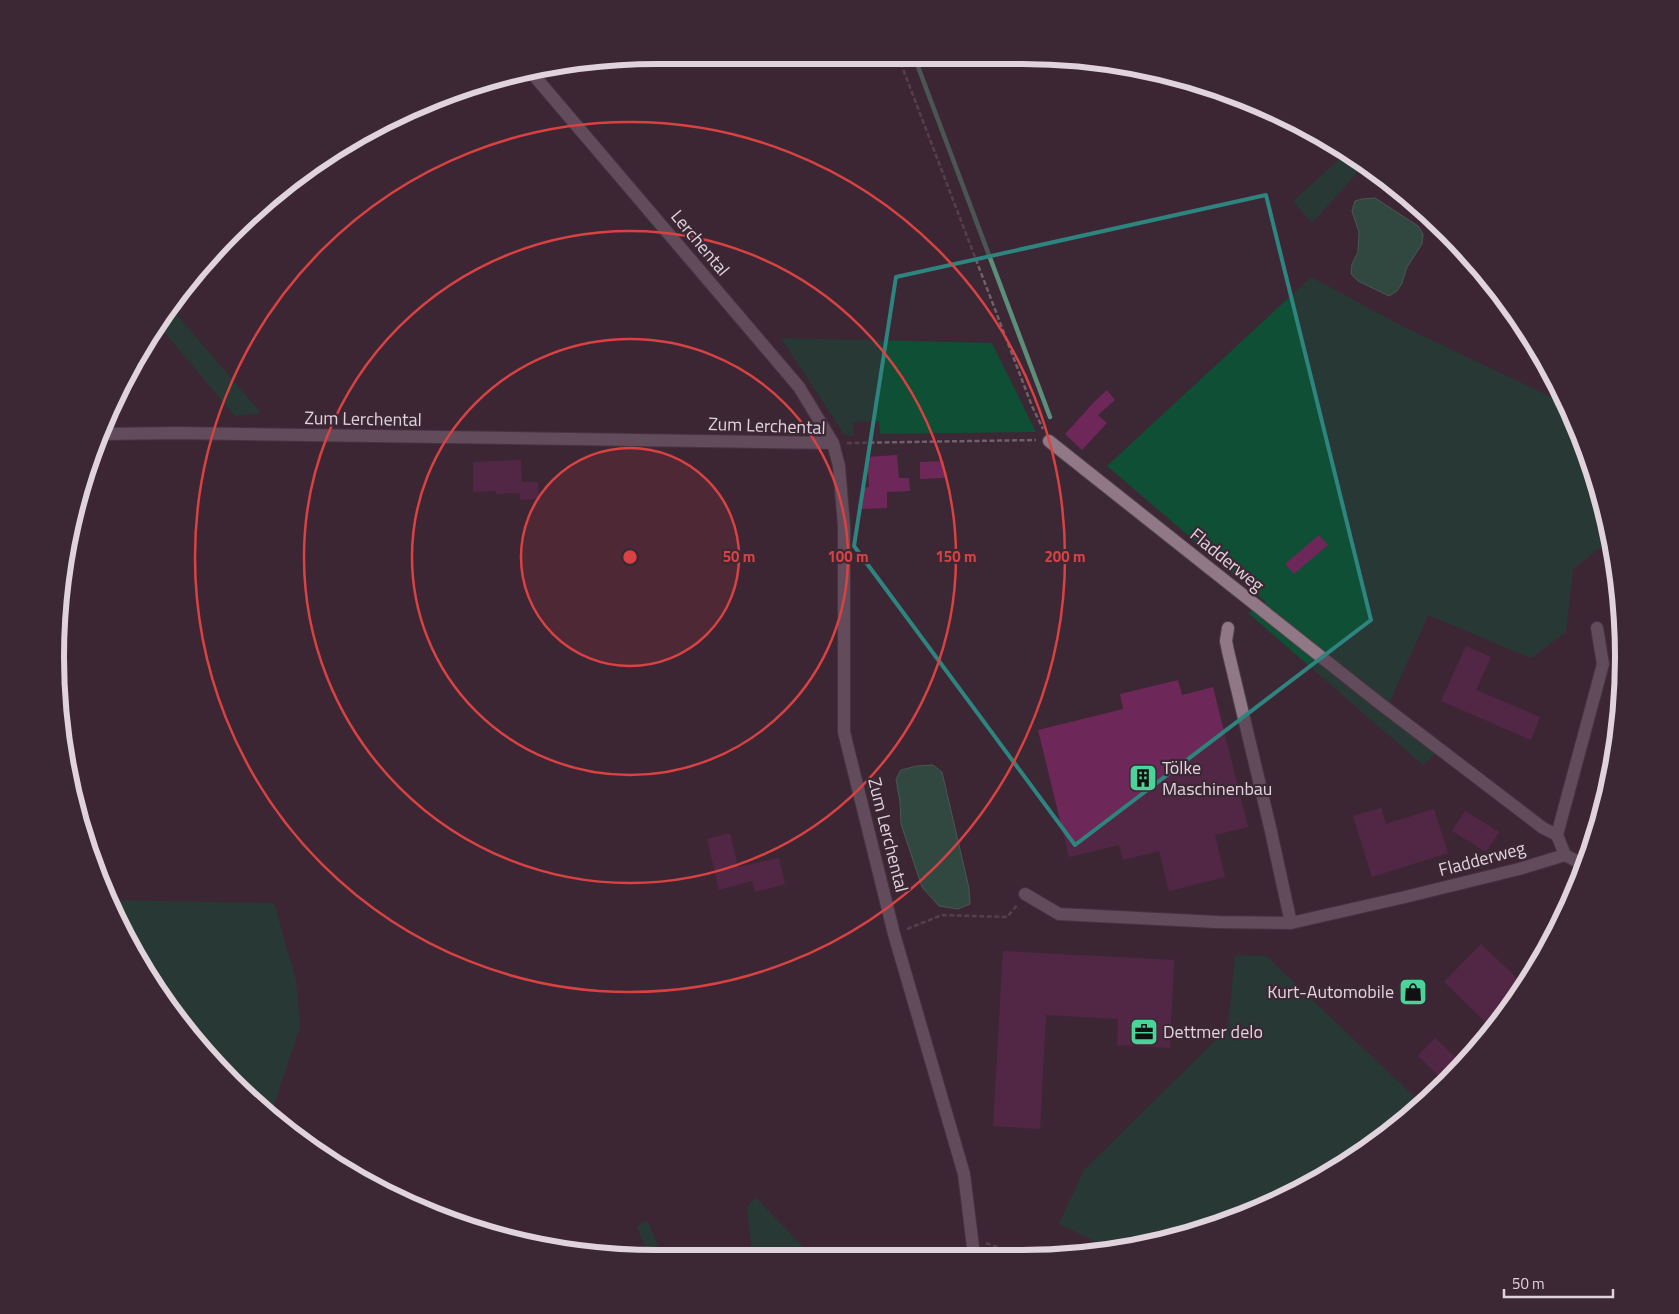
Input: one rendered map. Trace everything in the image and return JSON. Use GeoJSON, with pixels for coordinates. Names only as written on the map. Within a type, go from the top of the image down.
{"type":"FeatureCollection","features":[{"type":"Feature","properties":{"kind":"street","name":"Lerchental"},"geometry":{"type":"LineString","coordinates":[[535,76],[799,386],[832,443]]}},
{"type":"Feature","properties":{"kind":"street","name":"Zum Lerchental"},"geometry":{"type":"LineString","coordinates":[[107,434],[188,433],[832,443],[839,466],[844,526],[844,732],[894,934],[964,1174],[973,1250]]}},
{"type":"Feature","properties":{"kind":"street","name":"Fladderweg"},"geometry":{"type":"LineString","coordinates":[[1049,440],[1378,702],[1543,828],[1557,835]]}},
{"type":"Feature","properties":{"kind":"street"},"geometry":{"type":"LineString","coordinates":[[1228,628],[1226,641],[1228,651],[1291,923]]}},
{"type":"Feature","properties":{"kind":"street"},"geometry":{"type":"LineString","coordinates":[[1579,862],[1565,855],[1557,835],[1603,664],[1597,628]]}},
{"type":"Feature","properties":{"kind":"street","name":"Fladderweg"},"geometry":{"type":"LineString","coordinates":[[1025,894],[1059,914],[1217,922],[1291,923],[1500,874],[1565,855]]}},
{"type":"Feature","properties":{"kind":"path"},"geometry":{"type":"LineString","coordinates":[[832,443],[1049,440],[1032,406],[901,64]]}},
{"type":"Feature","properties":{"kind":"path"},"geometry":{"type":"LineString","coordinates":[[894,934],[942,915],[1007,917],[1025,894]]}},
{"type":"Feature","properties":{"kind":"path"},"geometry":{"type":"LineString","coordinates":[[972,1237],[1006,1250]]}},
{"type":"Feature","properties":{"kind":"highlighted area"},"geometry":{"type":"Polygon","coordinates":[[[1266,195],[1371,620],[1075,845],[854,546],[896,277],[1266,195]]]}},
{"type":"Feature","properties":{"kind":"shaded area"},"geometry":{"type":"Polygon","coordinates":[[[1342,158],[1360,170],[1312,223],[1293,201],[1342,158]]]}},
{"type":"Feature","properties":{"kind":"shaded area"},"geometry":{"type":"Polygon","coordinates":[[[1375,198],[1418,226],[1423,234],[1422,244],[1407,267],[1402,283],[1397,291],[1389,296],[1358,281],[1351,274],[1352,264],[1358,252],[1359,232],[1352,211],[1355,201],[1375,198]]]}},
{"type":"Feature","properties":{"kind":"shaded area"},"geometry":{"type":"Polygon","coordinates":[[[1311,277],[1402,326],[1555,399],[1584,466],[1605,544],[1573,569],[1566,632],[1531,658],[1428,615],[1385,713],[1438,751],[1423,765],[1248,613],[1266,602],[1107,466],[1311,277]]]}},
{"type":"Feature","properties":{"kind":"shaded area"},"geometry":{"type":"Polygon","coordinates":[[[175,312],[261,413],[235,416],[162,330],[175,312]]]}},
{"type":"Feature","properties":{"kind":"shaded area"},"geometry":{"type":"Polygon","coordinates":[[[781,338],[992,343],[1036,432],[880,434],[879,421],[853,422],[853,436],[845,435],[781,338]]]}},
{"type":"Feature","properties":{"kind":"shaded area"},"geometry":{"type":"Polygon","coordinates":[[[933,765],[942,772],[969,888],[970,904],[958,909],[939,906],[922,887],[901,824],[896,779],[901,770],[933,765]]]}},
{"type":"Feature","properties":{"kind":"shaded area"},"geometry":{"type":"Polygon","coordinates":[[[116,900],[274,903],[296,980],[300,1027],[273,1108],[211,1048],[186,1018],[143,954],[116,900]]]}},
{"type":"Feature","properties":{"kind":"shaded area"},"geometry":{"type":"Polygon","coordinates":[[[1235,955],[1266,956],[1417,1099],[1383,1128],[1319,1171],[1249,1205],[1213,1219],[1138,1239],[1102,1245],[1059,1224],[1084,1170],[1228,1028],[1235,955]]]}},
{"type":"Feature","properties":{"kind":"shaded area"},"geometry":{"type":"Polygon","coordinates":[[[755,1197],[806,1250],[752,1250],[747,1208],[755,1197]]]}},
{"type":"Feature","properties":{"kind":"shaded area"},"geometry":{"type":"Polygon","coordinates":[[[647,1220],[660,1250],[647,1250],[637,1227],[647,1220]]]}},
{"type":"Feature","properties":{"kind":"building"},"geometry":{"type":"Polygon","coordinates":[[[1107,390],[1115,400],[1098,415],[1107,423],[1082,450],[1065,434],[1107,390]]]}},
{"type":"Feature","properties":{"kind":"building"},"geometry":{"type":"Polygon","coordinates":[[[897,455],[899,478],[909,478],[910,491],[887,492],[887,508],[862,509],[861,488],[869,487],[867,457],[897,455]]]}},
{"type":"Feature","properties":{"kind":"building"},"geometry":{"type":"Polygon","coordinates":[[[521,460],[522,482],[538,482],[539,499],[520,500],[520,493],[496,494],[496,491],[473,492],[473,462],[521,460]]]}},
{"type":"Feature","properties":{"kind":"building"},"geometry":{"type":"Polygon","coordinates":[[[944,461],[945,478],[920,479],[920,462],[944,461]]]}},
{"type":"Feature","properties":{"kind":"building"},"geometry":{"type":"Polygon","coordinates":[[[1319,535],[1328,545],[1294,574],[1285,564],[1319,535]]]}},
{"type":"Feature","properties":{"kind":"building"},"geometry":{"type":"Polygon","coordinates":[[[1466,646],[1491,657],[1476,690],[1540,717],[1531,740],[1441,701],[1466,646]]]}},
{"type":"Feature","properties":{"kind":"building","name":"Tölke Maschinenbau"},"geometry":{"type":"Polygon","coordinates":[[[1178,680],[1182,695],[1213,687],[1248,827],[1215,835],[1225,877],[1169,891],[1159,851],[1123,860],[1119,845],[1069,857],[1038,730],[1123,709],[1120,694],[1178,680]]]}},
{"type":"Feature","properties":{"kind":"building"},"geometry":{"type":"Polygon","coordinates":[[[1381,808],[1386,824],[1434,809],[1448,853],[1372,877],[1353,816],[1381,808]]]}},
{"type":"Feature","properties":{"kind":"building"},"geometry":{"type":"Polygon","coordinates":[[[1465,811],[1499,832],[1486,852],[1452,831],[1465,811]]]}},
{"type":"Feature","properties":{"kind":"building"},"geometry":{"type":"Polygon","coordinates":[[[730,833],[738,867],[779,858],[785,884],[755,892],[752,881],[719,890],[707,839],[730,833]]]}},
{"type":"Feature","properties":{"kind":"building"},"geometry":{"type":"Polygon","coordinates":[[[1481,944],[1519,980],[1488,1024],[1444,982],[1481,944]]]}},
{"type":"Feature","properties":{"kind":"building","name":"Dettmer delo"},"geometry":{"type":"Polygon","coordinates":[[[1003,951],[1174,960],[1170,1048],[1117,1045],[1118,1019],[1046,1015],[1040,1129],[993,1126],[1003,951]]]}},
{"type":"Feature","properties":{"kind":"building"},"geometry":{"type":"Polygon","coordinates":[[[1435,1038],[1457,1059],[1440,1077],[1418,1056],[1435,1038]]]}},
{"type":"Feature","properties":{"kind":"waterway"},"geometry":{"type":"LineString","coordinates":[[917,64],[1050,417]]}},
{"type":"Feature","properties":{"kind":"place","name":"Tölke Maschinenbau"},"geometry":{"type":"Point","coordinates":[1143,778]}},
{"type":"Feature","properties":{"kind":"place","name":"Kurt-Automobile"},"geometry":{"type":"Point","coordinates":[1413,992]}},
{"type":"Feature","properties":{"kind":"place","name":"Dettmer delo"},"geometry":{"type":"Point","coordinates":[1144,1032]}}]}
